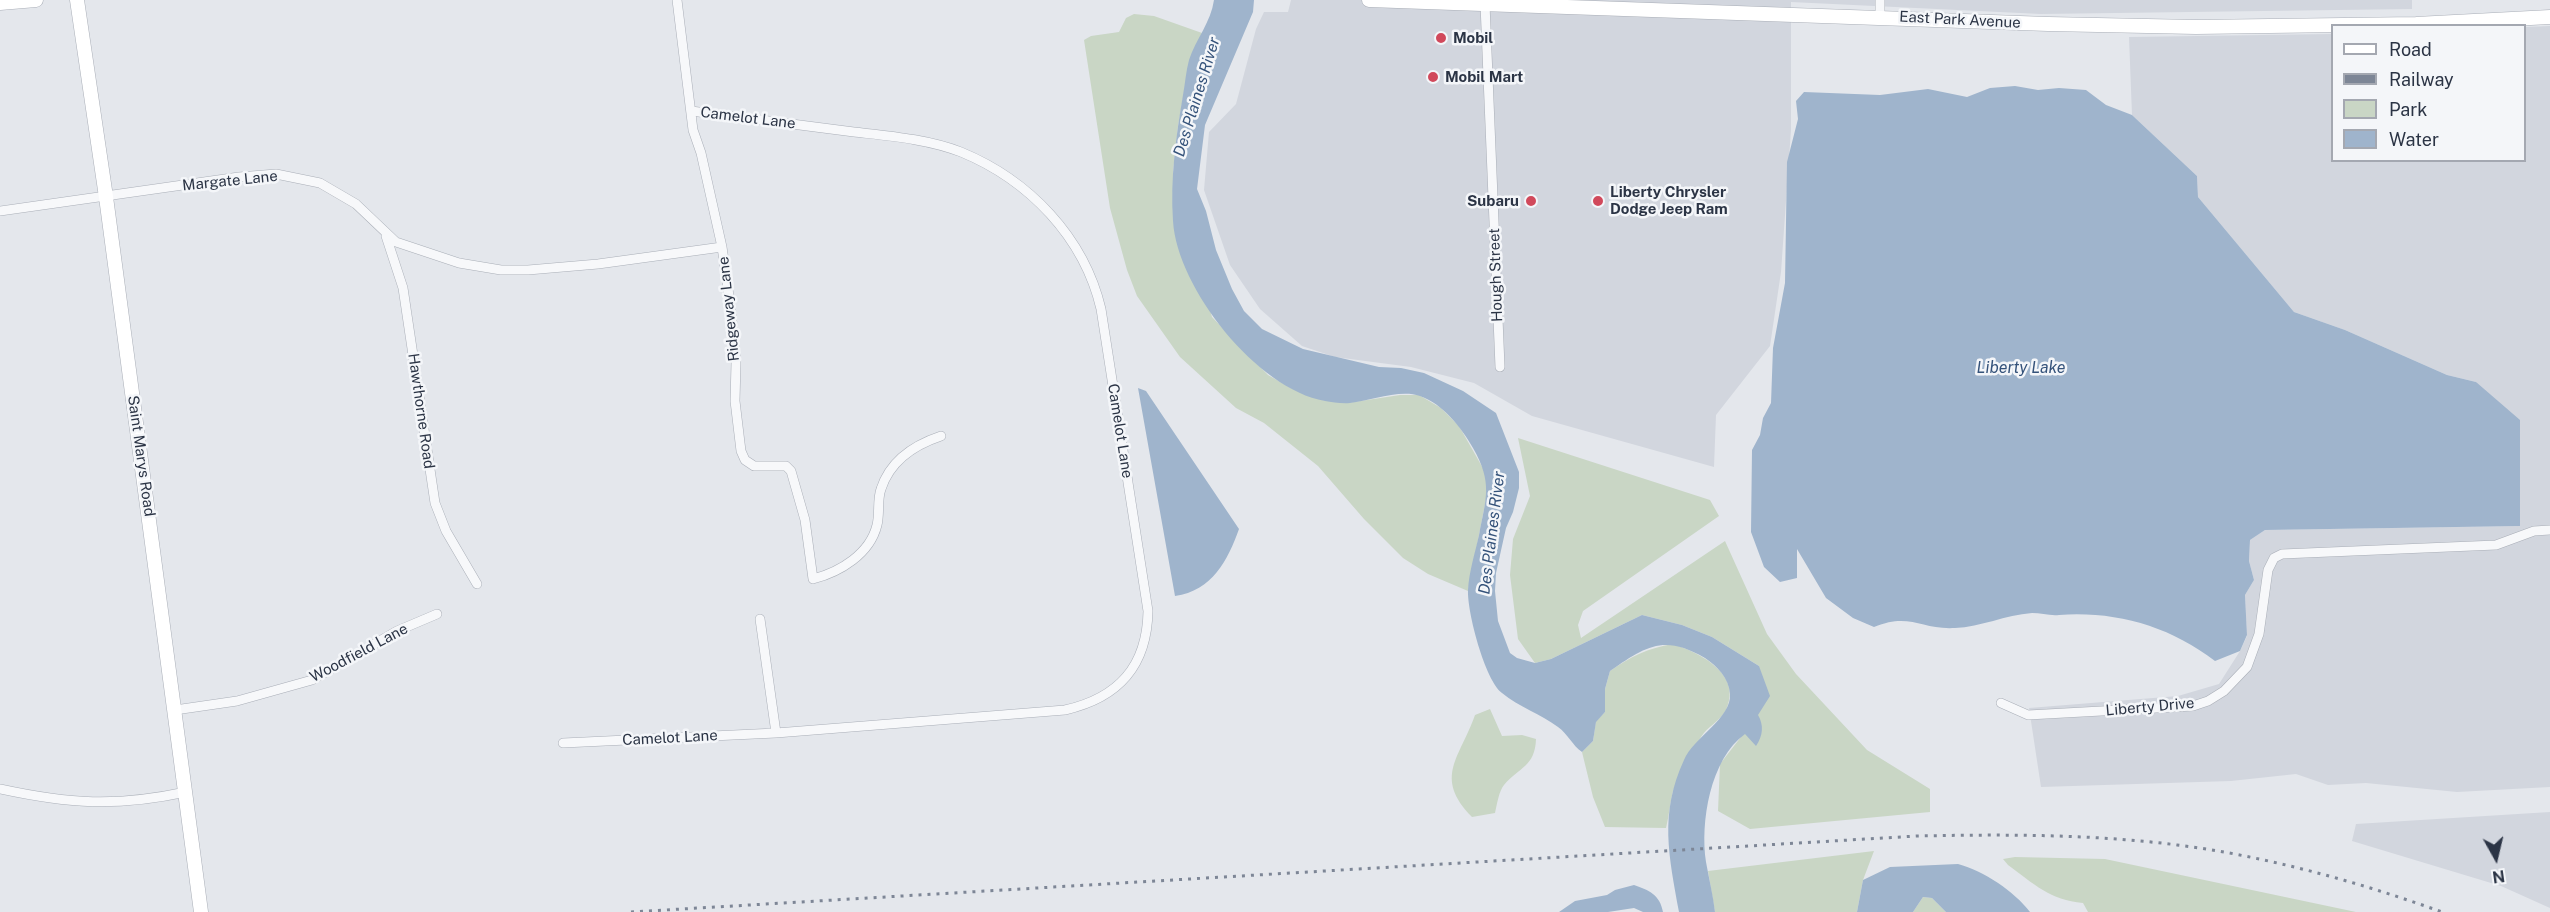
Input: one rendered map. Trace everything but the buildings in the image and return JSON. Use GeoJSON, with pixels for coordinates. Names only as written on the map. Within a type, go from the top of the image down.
{"type":"FeatureCollection","features":[{"type":"Feature","properties":{"kind":"main road"},"geometry":{"type":"LineString","coordinates":[[0,3],[36,0]]}},
{"type":"Feature","properties":{"kind":"main road","name":"Saint Marys Road"},"geometry":{"type":"LineString","coordinates":[[77,0],[106,197],[201,912]]}},
{"type":"Feature","properties":{"kind":"main road","name":"East Park Avenue"},"geometry":{"type":"LineString","coordinates":[[1369,0],[2048,24],[2196,27],[2331,25]]}},
{"type":"Feature","properties":{"kind":"main road","name":"East Park Avenue"},"geometry":{"type":"LineString","coordinates":[[2416,24],[2550,17]]}},
{"type":"Feature","properties":{"kind":"street","name":"Ridgeway Lane"},"geometry":{"type":"LineString","coordinates":[[677,0],[693,130],[701,153],[722,247],[731,310],[736,363],[735,401],[741,451],[745,460],[754,466],[786,466],[791,471],[805,520],[813,579],[827,575],[861,553],[873,539],[880,510],[880,490],[895,464],[921,442],[940,436]]}},
{"type":"Feature","properties":{"kind":"street"},"geometry":{"type":"LineString","coordinates":[[1880,0],[1880,17]]}},
{"type":"Feature","properties":{"kind":"street","name":"Hough Street"},"geometry":{"type":"LineString","coordinates":[[1485,4],[1500,367]]}},
{"type":"Feature","properties":{"kind":"street","name":"Camelot Lane"},"geometry":{"type":"LineString","coordinates":[[563,743],[776,733],[1065,710],[1099,700],[1112,691],[1134,667],[1148,628],[1148,611],[1097,290],[1072,240],[1054,219],[1030,194],[1005,175],[960,152],[904,138],[692,111]]}},
{"type":"Feature","properties":{"kind":"street","name":"Margate Lane"},"geometry":{"type":"LineString","coordinates":[[0,211],[276,174],[320,183],[338,191],[356,204],[396,242],[459,263],[501,270],[598,264],[722,247]]}},
{"type":"Feature","properties":{"kind":"street","name":"Hawthorne Road"},"geometry":{"type":"LineString","coordinates":[[383,232],[390,243],[403,288],[435,502],[446,531],[477,584]]}},
{"type":"Feature","properties":{"kind":"street","name":"Liberty Drive"},"geometry":{"type":"LineString","coordinates":[[2001,704],[2028,716],[2193,706],[2224,691],[2247,667],[2259,634],[2268,570],[2274,558],[2289,553],[2489,545],[2508,543],[2534,531],[2550,530]]}},
{"type":"Feature","properties":{"kind":"street","name":"Woodfield Lane"},"geometry":{"type":"LineString","coordinates":[[175,710],[237,701],[312,680],[397,630],[437,614]]}},
{"type":"Feature","properties":{"kind":"street"},"geometry":{"type":"LineString","coordinates":[[760,620],[776,733]]}},
{"type":"Feature","properties":{"kind":"street"},"geometry":{"type":"LineString","coordinates":[[0,789],[48,800],[112,803],[150,800],[186,792]]}},
{"type":"Feature","properties":{"kind":"shaded area"},"geometry":{"type":"Polygon","coordinates":[[[1291,0],[2412,0],[2412,9],[2041,14],[1791,2],[1791,130],[1781,272],[1770,346],[1716,415],[1714,467],[1532,416],[1474,383],[1411,367],[1335,357],[1302,346],[1260,309],[1230,265],[1204,190],[1209,132],[1236,104],[1256,29],[1264,12],[1288,12],[1291,0]]]}},
{"type":"Feature","properties":{"kind":"shaded area"},"geometry":{"type":"Polygon","coordinates":[[[2550,26],[2550,787],[2457,792],[2366,783],[2328,785],[2296,774],[2231,781],[2041,787],[2029,708],[2178,696],[2219,684],[2247,636],[2245,595],[2254,580],[2249,561],[2250,540],[2265,530],[2520,526],[2476,382],[2447,375],[2345,330],[2294,312],[2198,197],[2197,176],[2132,115],[2129,37],[2331,34],[2331,162],[2526,162],[2526,27],[2550,26]]]}},
{"type":"Feature","properties":{"kind":"shaded area"},"geometry":{"type":"Polygon","coordinates":[[[2550,812],[2550,908],[2501,886],[2352,841],[2356,824],[2550,812]]]}},
{"type":"Feature","properties":{"kind":"green space"},"geometry":{"type":"Polygon","coordinates":[[[1134,14],[1154,16],[1202,33],[1190,59],[1178,126],[1173,172],[1212,317],[1268,375],[1291,388],[1322,400],[1347,403],[1400,395],[1419,395],[1441,408],[1459,426],[1484,470],[1488,489],[1468,591],[1428,574],[1403,558],[1364,519],[1318,466],[1264,423],[1236,408],[1180,357],[1137,296],[1127,270],[1110,208],[1084,40],[1091,36],[1119,32],[1126,18],[1134,14]]]}},
{"type":"Feature","properties":{"kind":"green space"},"geometry":{"type":"Polygon","coordinates":[[[1518,438],[1710,500],[1719,516],[1583,611],[1578,625],[1581,638],[1725,541],[1767,634],[1796,674],[1867,750],[1930,789],[1930,812],[1750,829],[1718,811],[1720,764],[1758,715],[1759,666],[1712,637],[1682,625],[1642,615],[1551,659],[1535,663],[1518,639],[1510,575],[1513,539],[1530,496],[1518,438]]]}},
{"type":"Feature","properties":{"kind":"green space"},"geometry":{"type":"Polygon","coordinates":[[[1673,644],[1706,659],[1724,676],[1729,686],[1730,697],[1726,710],[1704,733],[1682,771],[1673,791],[1666,828],[1605,827],[1593,797],[1582,752],[1593,741],[1596,721],[1605,712],[1605,689],[1610,671],[1640,654],[1673,644]]]}},
{"type":"Feature","properties":{"kind":"green space"},"geometry":{"type":"Polygon","coordinates":[[[1490,709],[1502,736],[1522,735],[1536,739],[1535,748],[1525,766],[1502,788],[1495,813],[1472,817],[1460,803],[1454,790],[1453,767],[1475,715],[1490,709]]]}},
{"type":"Feature","properties":{"kind":"green space"},"geometry":{"type":"Polygon","coordinates":[[[1874,851],[1863,880],[1857,912],[1715,912],[1708,871],[1874,851]]]}},
{"type":"Feature","properties":{"kind":"green space"},"geometry":{"type":"Polygon","coordinates":[[[2015,857],[2105,859],[2356,912],[2088,912],[2083,903],[2052,895],[2034,885],[2003,859],[2015,857]]]}},
{"type":"Feature","properties":{"kind":"green space"},"geometry":{"type":"Polygon","coordinates":[[[1923,897],[1932,898],[1946,912],[1913,912],[1923,897]]]}},
{"type":"Feature","properties":{"kind":"water","name":"Des Plaines River"},"geometry":{"type":"Polygon","coordinates":[[[1214,0],[1254,0],[1253,12],[1205,125],[1197,189],[1206,211],[1216,250],[1232,289],[1244,311],[1262,329],[1303,349],[1379,367],[1401,368],[1424,373],[1463,391],[1496,413],[1519,472],[1519,488],[1506,528],[1496,573],[1495,591],[1498,621],[1510,653],[1517,658],[1535,663],[1551,659],[1642,615],[1682,625],[1712,637],[1759,666],[1770,696],[1758,715],[1762,727],[1760,738],[1756,746],[1745,734],[1733,745],[1716,775],[1706,811],[1706,862],[1715,912],[1679,912],[1668,835],[1671,799],[1684,760],[1695,744],[1719,720],[1729,703],[1729,688],[1722,673],[1705,658],[1678,646],[1656,646],[1634,655],[1610,671],[1605,689],[1605,712],[1596,722],[1593,741],[1582,752],[1558,727],[1502,693],[1489,675],[1470,614],[1468,590],[1484,511],[1486,481],[1479,460],[1463,432],[1444,410],[1412,394],[1344,403],[1325,401],[1299,393],[1273,377],[1225,332],[1189,276],[1178,247],[1173,221],[1174,158],[1189,60],[1210,16],[1214,0]]]}},
{"type":"Feature","properties":{"kind":"water","name":"Liberty Lake"},"geometry":{"type":"Polygon","coordinates":[[[2015,86],[2038,90],[2059,88],[2086,90],[2106,105],[2132,115],[2197,176],[2198,197],[2294,312],[2345,330],[2447,375],[2476,382],[2520,420],[2520,526],[2265,530],[2250,540],[2249,561],[2254,580],[2245,595],[2247,635],[2240,651],[2215,661],[2179,638],[2160,630],[2141,623],[2101,616],[2032,613],[1955,628],[1933,627],[1906,621],[1874,627],[1853,618],[1826,598],[1797,549],[1797,578],[1780,582],[1764,567],[1751,532],[1752,450],[1771,403],[1773,348],[1785,283],[1787,162],[1798,119],[1796,101],[1804,92],[1880,95],[1928,89],[1967,97],[1990,88],[2015,86]]]}},
{"type":"Feature","properties":{"kind":"water"},"geometry":{"type":"Polygon","coordinates":[[[1138,388],[1146,391],[1239,529],[1224,563],[1209,581],[1188,593],[1175,596],[1138,388]]]}},
{"type":"Feature","properties":{"kind":"water"},"geometry":{"type":"Polygon","coordinates":[[[1958,864],[1998,883],[2030,912],[1946,912],[1932,898],[1923,897],[1913,912],[1857,912],[1863,880],[1890,867],[1958,864]]]}},
{"type":"Feature","properties":{"kind":"water"},"geometry":{"type":"Polygon","coordinates":[[[1634,885],[1653,894],[1662,906],[1663,912],[1643,912],[1634,908],[1608,912],[1559,912],[1575,901],[1607,895],[1615,890],[1634,885]]]}},
{"type":"Feature","properties":{"kind":"railway"},"geometry":{"type":"LineString","coordinates":[[631,912],[1917,836],[1993,835],[2105,838],[2218,851],[2275,862],[2331,877],[2442,912]]}},
{"type":"Feature","properties":{"kind":"place","name":"Mobil"},"geometry":{"type":"Point","coordinates":[1441,38]}},
{"type":"Feature","properties":{"kind":"place","name":"Mobil Mart"},"geometry":{"type":"Point","coordinates":[1433,77]}},
{"type":"Feature","properties":{"kind":"place","name":"Subaru"},"geometry":{"type":"Point","coordinates":[1531,201]}},
{"type":"Feature","properties":{"kind":"place","name":"Liberty Chrysler Dodge Jeep Ram"},"geometry":{"type":"Point","coordinates":[1598,201]}}]}
